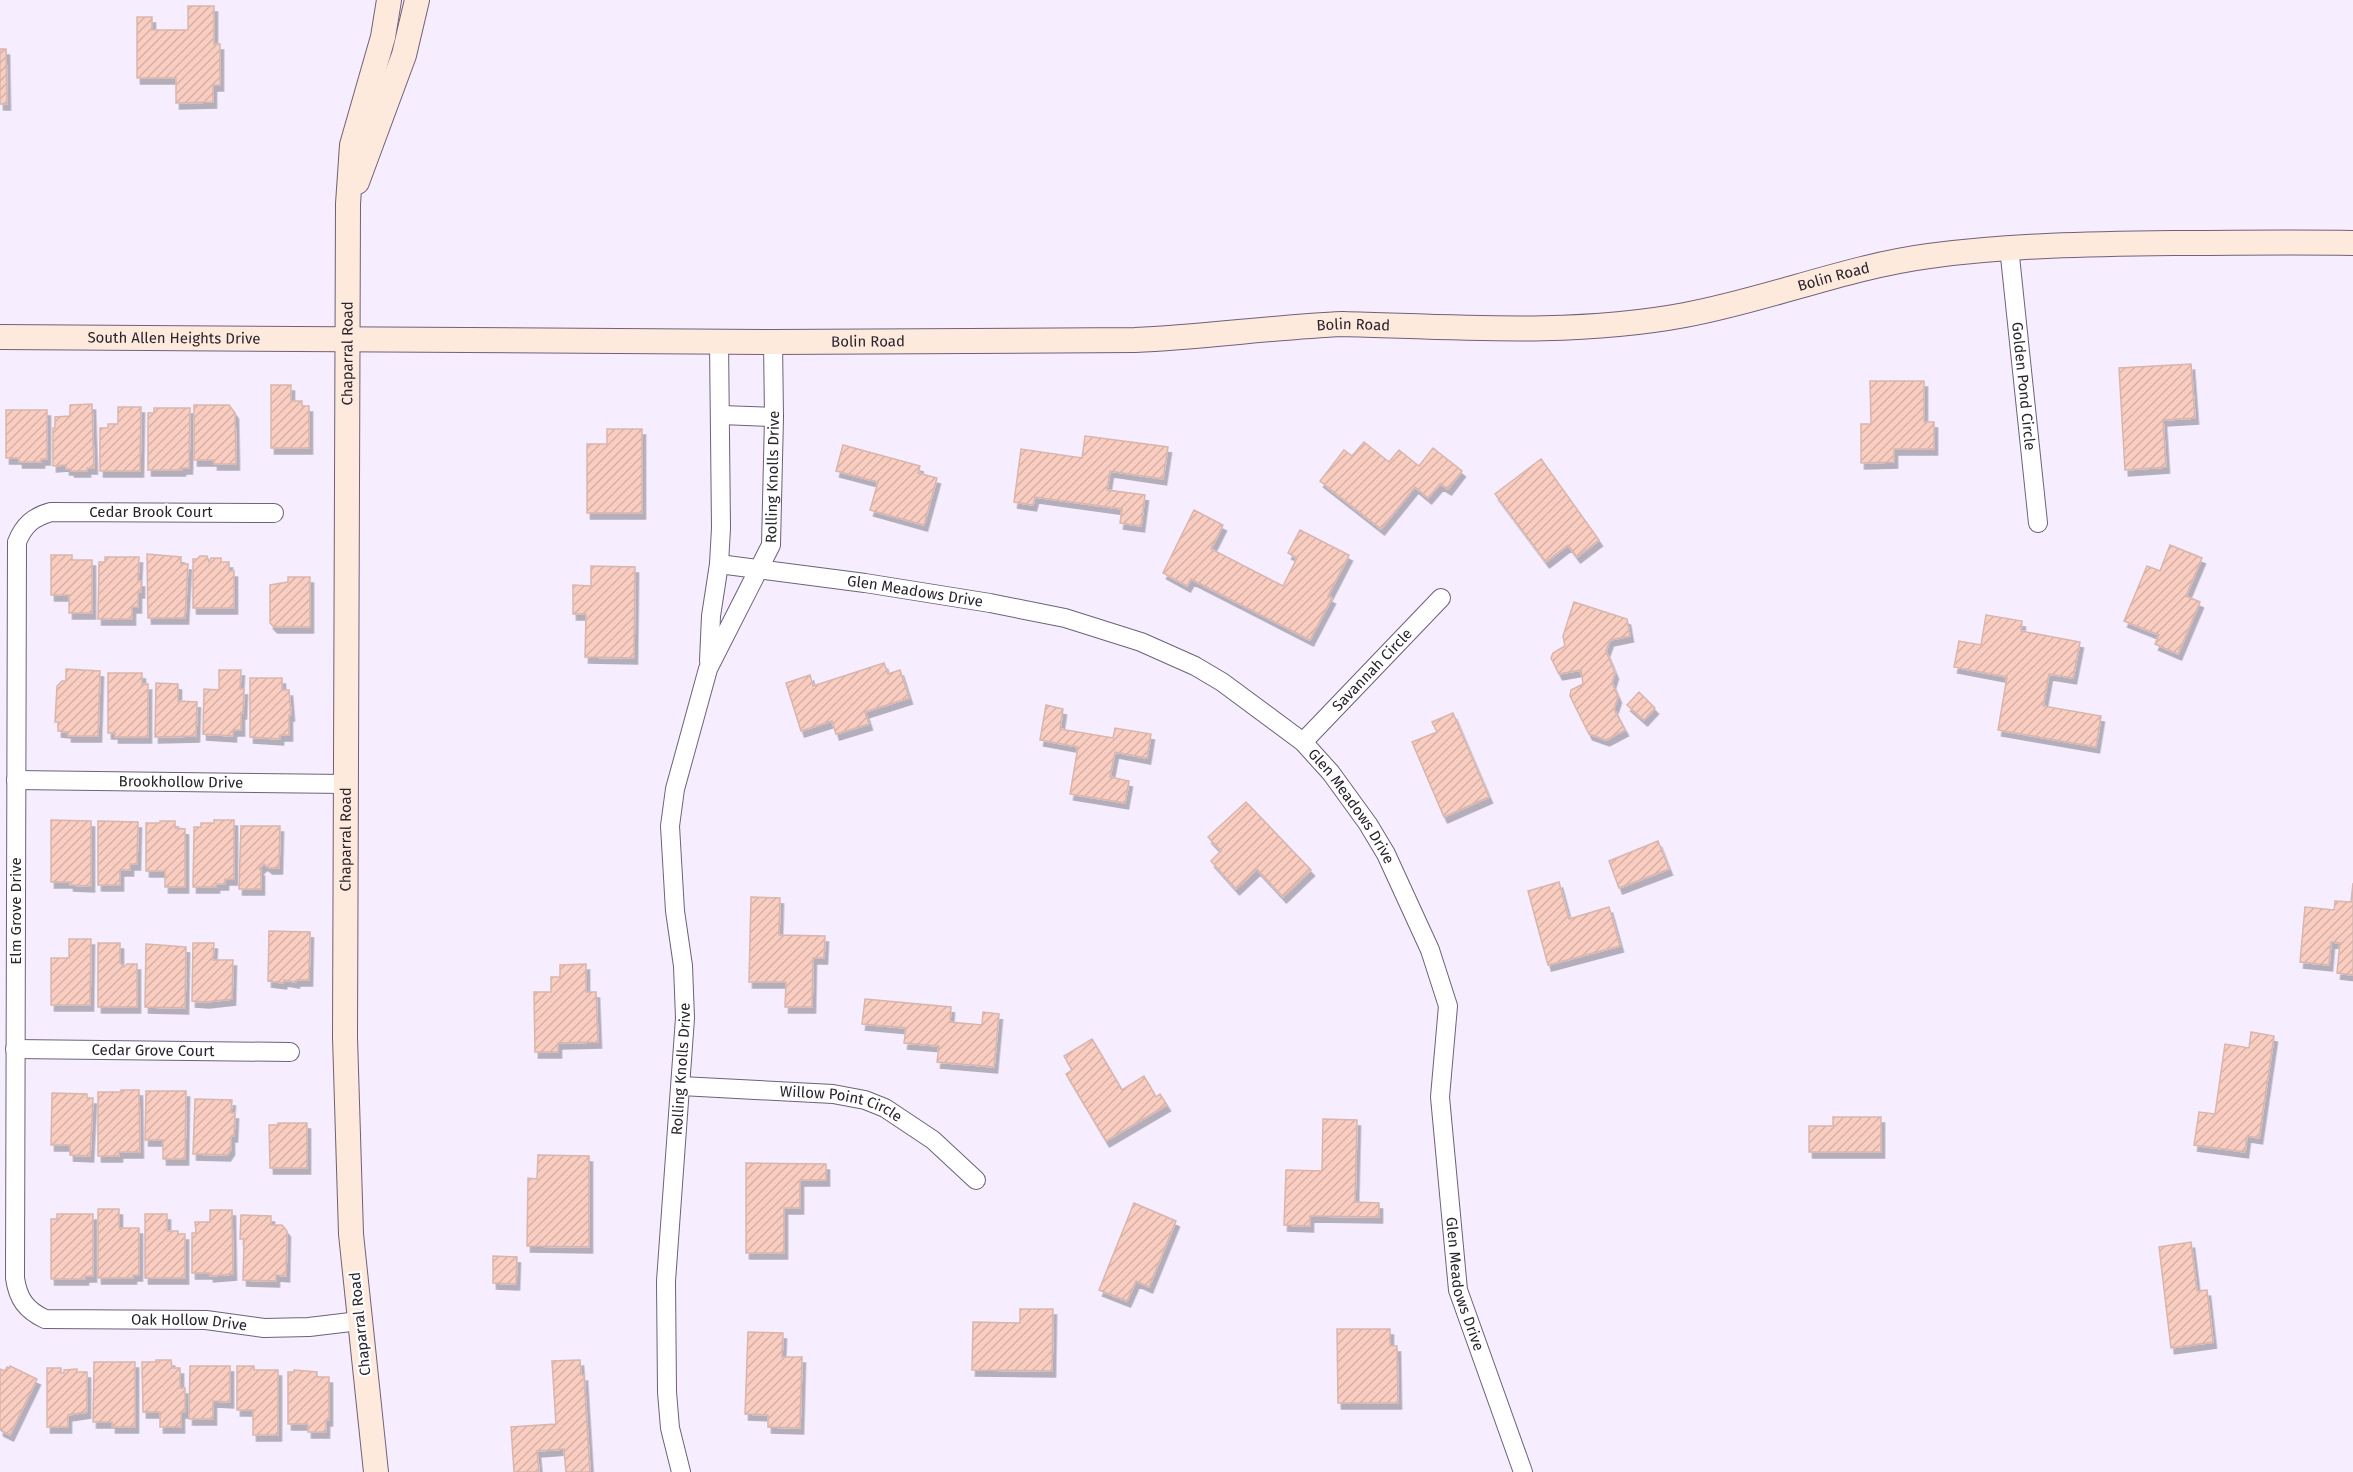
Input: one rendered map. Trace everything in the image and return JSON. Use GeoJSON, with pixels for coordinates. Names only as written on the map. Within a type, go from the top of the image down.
{"type":"FeatureCollection","features":[{"type":"Feature","properties":{"kind":"main road","name":"Chaparral Road"},"geometry":{"type":"LineString","coordinates":[[376,1472],[351,1234],[345,1037],[348,204],[351,145],[383,38],[389,0]]}},
{"type":"Feature","properties":{"kind":"main road","name":"Chaparral Road"},"geometry":{"type":"LineString","coordinates":[[348,204],[404,55],[417,0]]}},
{"type":"Feature","properties":{"kind":"main road","name":"Bolin Road"},"geometry":{"type":"LineString","coordinates":[[348,338],[773,342],[1154,339],[1343,324],[1515,328],[1603,325],[1663,319],[1721,308],[1915,258],[2057,244],[2353,243]]}},
{"type":"Feature","properties":{"kind":"main road","name":"South Allen Heights Drive"},"geometry":{"type":"LineString","coordinates":[[0,338],[348,338]]}},
{"type":"Feature","properties":{"kind":"street","name":"Golden Pond Circle"},"geometry":{"type":"LineString","coordinates":[[2009,248],[2038,523]]}},
{"type":"Feature","properties":{"kind":"street","name":"Rolling Knolls Drive"},"geometry":{"type":"LineString","coordinates":[[708,669],[711,616],[719,564],[721,415],[719,341]]}},
{"type":"Feature","properties":{"kind":"street","name":"Rolling Knolls Drive"},"geometry":{"type":"LineString","coordinates":[[681,1472],[670,1428],[668,1404],[666,1281],[685,1018],[683,966],[675,911],[670,826],[675,789],[708,669],[771,545],[773,342]]}},
{"type":"Feature","properties":{"kind":"street"},"geometry":{"type":"LineString","coordinates":[[721,415],[774,417]]}},
{"type":"Feature","properties":{"kind":"street","name":"Cedar Brook Court"},"geometry":{"type":"LineString","coordinates":[[29,522],[40,515],[51,512],[274,513]]}},
{"type":"Feature","properties":{"kind":"street","name":"Elm Grove Drive"},"geometry":{"type":"LineString","coordinates":[[23,1304],[17,1291],[15,1278],[16,554],[17,542],[29,522]]}},
{"type":"Feature","properties":{"kind":"street","name":"Glen Meadows Drive"},"geometry":{"type":"LineString","coordinates":[[719,564],[990,603],[1065,618],[1102,629],[1141,642],[1195,666],[1222,682],[1303,742],[1330,773],[1368,824],[1386,854],[1430,950],[1448,1006],[1440,1097],[1458,1290],[1524,1472]]}},
{"type":"Feature","properties":{"kind":"street","name":"Savannah Circle"},"geometry":{"type":"LineString","coordinates":[[1303,742],[1441,598]]}},
{"type":"Feature","properties":{"kind":"street","name":"Brookhollow Drive"},"geometry":{"type":"LineString","coordinates":[[16,780],[347,784]]}},
{"type":"Feature","properties":{"kind":"street","name":"Cedar Grove Court"},"geometry":{"type":"LineString","coordinates":[[15,1049],[290,1052]]}},
{"type":"Feature","properties":{"kind":"street","name":"Willow Point Circle"},"geometry":{"type":"LineString","coordinates":[[681,1086],[833,1094],[865,1100],[885,1108],[933,1140],[976,1180]]}},
{"type":"Feature","properties":{"kind":"street","name":"Oak Hollow Drive"},"geometry":{"type":"LineString","coordinates":[[23,1304],[33,1313],[45,1319],[206,1320],[264,1328],[309,1328],[359,1321]]}},
{"type":"Feature","properties":{"kind":"building"},"geometry":{"type":"Polygon","coordinates":[[[188,6],[214,6],[214,44],[220,44],[220,85],[213,85],[213,102],[176,103],[176,78],[137,78],[137,17],[152,17],[152,30],[188,30],[188,6]]]}},
{"type":"Feature","properties":{"kind":"building"},"geometry":{"type":"Polygon","coordinates":[[[0,49],[6,49],[7,104],[0,104],[0,49]]]}},
{"type":"Feature","properties":{"kind":"building"},"geometry":{"type":"Polygon","coordinates":[[[2191,364],[2195,418],[2163,420],[2166,467],[2125,470],[2119,368],[2191,364]]]}},
{"type":"Feature","properties":{"kind":"building"},"geometry":{"type":"Polygon","coordinates":[[[1870,381],[1924,381],[1924,422],[1934,422],[1934,449],[1894,449],[1894,462],[1861,463],[1861,424],[1871,424],[1870,381]]]}},
{"type":"Feature","properties":{"kind":"building"},"geometry":{"type":"Polygon","coordinates":[[[271,385],[291,385],[291,401],[302,401],[302,406],[309,406],[309,448],[271,448],[271,385]]]}},
{"type":"Feature","properties":{"kind":"building"},"geometry":{"type":"Polygon","coordinates":[[[92,404],[94,468],[87,468],[87,471],[71,471],[71,469],[66,469],[66,465],[53,466],[55,417],[70,416],[70,405],[92,404]]]}},
{"type":"Feature","properties":{"kind":"building"},"geometry":{"type":"Polygon","coordinates":[[[194,405],[229,405],[235,413],[236,464],[214,464],[214,460],[194,460],[194,405]]]}},
{"type":"Feature","properties":{"kind":"building"},"geometry":{"type":"Polygon","coordinates":[[[118,407],[141,407],[140,471],[100,471],[100,428],[108,428],[108,424],[118,424],[118,407]]]}},
{"type":"Feature","properties":{"kind":"building"},"geometry":{"type":"Polygon","coordinates":[[[154,408],[190,408],[189,468],[148,470],[148,413],[154,413],[154,408]]]}},
{"type":"Feature","properties":{"kind":"building"},"geometry":{"type":"Polygon","coordinates":[[[6,410],[47,410],[47,459],[41,459],[41,462],[19,462],[19,458],[6,458],[6,410]]]}},
{"type":"Feature","properties":{"kind":"building"},"geometry":{"type":"Polygon","coordinates":[[[607,429],[642,429],[642,513],[587,513],[587,444],[607,444],[607,429]]]}},
{"type":"Feature","properties":{"kind":"building"},"geometry":{"type":"Polygon","coordinates":[[[1085,436],[1168,447],[1163,479],[1110,471],[1107,490],[1145,495],[1141,526],[1120,523],[1122,509],[1035,497],[1033,505],[1014,502],[1021,449],[1082,458],[1085,436]]]}},
{"type":"Feature","properties":{"kind":"building"},"geometry":{"type":"Polygon","coordinates":[[[1364,442],[1389,462],[1399,450],[1419,466],[1433,448],[1462,471],[1448,489],[1440,484],[1428,498],[1415,487],[1381,529],[1320,481],[1344,450],[1352,456],[1364,442]]]}},
{"type":"Feature","properties":{"kind":"building"},"geometry":{"type":"Polygon","coordinates":[[[843,445],[920,466],[918,473],[937,478],[924,525],[870,510],[878,482],[836,471],[843,445]]]}},
{"type":"Feature","properties":{"kind":"building"},"geometry":{"type":"Polygon","coordinates":[[[1541,459],[1599,540],[1577,557],[1568,545],[1546,562],[1495,494],[1541,459]]]}},
{"type":"Feature","properties":{"kind":"building"},"geometry":{"type":"Polygon","coordinates":[[[1194,510],[1223,525],[1211,549],[1283,586],[1297,558],[1288,553],[1300,530],[1349,555],[1328,596],[1332,598],[1310,640],[1191,579],[1187,586],[1163,573],[1194,510]]]}},
{"type":"Feature","properties":{"kind":"building"},"geometry":{"type":"Polygon","coordinates":[[[2170,545],[2202,558],[2186,596],[2200,602],[2178,654],[2155,644],[2159,635],[2124,621],[2147,566],[2160,571],[2170,545]]]}},
{"type":"Feature","properties":{"kind":"building"},"geometry":{"type":"Polygon","coordinates":[[[147,554],[181,557],[181,564],[188,564],[185,618],[148,618],[147,554]]]}},
{"type":"Feature","properties":{"kind":"building"},"geometry":{"type":"Polygon","coordinates":[[[51,555],[72,555],[72,560],[92,560],[92,613],[69,613],[69,595],[51,595],[51,555]]]}},
{"type":"Feature","properties":{"kind":"building"},"geometry":{"type":"Polygon","coordinates":[[[207,556],[209,562],[211,558],[221,558],[221,562],[229,562],[229,571],[234,571],[234,608],[193,608],[193,559],[207,556]]]}},
{"type":"Feature","properties":{"kind":"building"},"geometry":{"type":"Polygon","coordinates":[[[105,557],[139,557],[138,581],[141,581],[141,592],[138,592],[138,607],[132,607],[132,619],[98,619],[99,562],[105,562],[105,557]]]}},
{"type":"Feature","properties":{"kind":"building"},"geometry":{"type":"Polygon","coordinates":[[[591,566],[635,567],[634,658],[585,657],[586,614],[573,614],[573,585],[591,586],[591,566]]]}},
{"type":"Feature","properties":{"kind":"building"},"geometry":{"type":"Polygon","coordinates":[[[288,577],[310,577],[310,627],[274,627],[270,623],[270,585],[288,582],[288,577]]]}},
{"type":"Feature","properties":{"kind":"building"},"geometry":{"type":"Polygon","coordinates":[[[1574,602],[1627,619],[1630,636],[1610,640],[1606,651],[1615,673],[1612,683],[1618,697],[1614,709],[1625,730],[1606,740],[1589,734],[1570,696],[1571,690],[1583,684],[1581,670],[1559,674],[1551,658],[1553,653],[1565,646],[1563,636],[1574,602]]]}},
{"type":"Feature","properties":{"kind":"building"},"geometry":{"type":"Polygon","coordinates":[[[1986,615],[2022,621],[2021,631],[2080,642],[2073,678],[2049,674],[2043,706],[2101,716],[2096,747],[1998,730],[2007,677],[1954,667],[1959,641],[1981,645],[1986,615]]]}},
{"type":"Feature","properties":{"kind":"building"},"geometry":{"type":"Polygon","coordinates":[[[884,663],[888,674],[900,670],[909,698],[865,712],[869,724],[836,734],[832,721],[801,731],[786,683],[810,675],[813,686],[884,663]]]}},
{"type":"Feature","properties":{"kind":"building"},"geometry":{"type":"Polygon","coordinates":[[[66,669],[100,671],[98,736],[68,736],[68,732],[58,731],[58,722],[55,722],[57,686],[62,681],[66,681],[66,669]]]}},
{"type":"Feature","properties":{"kind":"building"},"geometry":{"type":"Polygon","coordinates":[[[219,670],[241,670],[240,689],[244,689],[241,730],[233,730],[233,736],[203,734],[204,689],[219,690],[219,670]]]}},
{"type":"Feature","properties":{"kind":"building"},"geometry":{"type":"Polygon","coordinates":[[[108,673],[142,673],[142,685],[148,684],[148,737],[115,737],[115,733],[108,733],[108,673]]]}},
{"type":"Feature","properties":{"kind":"building"},"geometry":{"type":"Polygon","coordinates":[[[250,678],[282,678],[282,690],[289,690],[291,715],[289,715],[289,735],[280,735],[280,739],[250,737],[250,678]]]}},
{"type":"Feature","properties":{"kind":"building"},"geometry":{"type":"Polygon","coordinates":[[[156,683],[178,684],[178,701],[197,702],[196,736],[155,737],[156,683]]]}},
{"type":"Feature","properties":{"kind":"building"},"geometry":{"type":"Polygon","coordinates":[[[1639,692],[1655,708],[1644,720],[1627,705],[1639,692]]]}},
{"type":"Feature","properties":{"kind":"building"},"geometry":{"type":"Polygon","coordinates":[[[1046,705],[1063,709],[1060,729],[1113,738],[1115,728],[1151,734],[1147,758],[1115,752],[1110,777],[1129,781],[1125,803],[1070,794],[1078,747],[1040,740],[1046,705]]]}},
{"type":"Feature","properties":{"kind":"building"},"geometry":{"type":"Polygon","coordinates":[[[1453,713],[1489,797],[1444,817],[1412,742],[1437,732],[1432,722],[1453,713]]]}},
{"type":"Feature","properties":{"kind":"building"},"geometry":{"type":"Polygon","coordinates":[[[1246,802],[1311,870],[1283,897],[1257,869],[1236,889],[1211,861],[1221,851],[1208,837],[1246,802]]]}},
{"type":"Feature","properties":{"kind":"building"},"geometry":{"type":"Polygon","coordinates":[[[51,820],[91,821],[91,886],[70,885],[70,882],[51,882],[51,820]]]}},
{"type":"Feature","properties":{"kind":"building"},"geometry":{"type":"Polygon","coordinates":[[[214,820],[234,820],[234,879],[225,879],[225,884],[216,884],[216,887],[193,887],[194,827],[201,827],[201,823],[214,823],[214,820]]]}},
{"type":"Feature","properties":{"kind":"building"},"geometry":{"type":"Polygon","coordinates":[[[98,821],[138,822],[137,864],[130,864],[130,870],[120,870],[120,885],[98,885],[98,821]]]}},
{"type":"Feature","properties":{"kind":"building"},"geometry":{"type":"Polygon","coordinates":[[[160,821],[175,821],[175,828],[185,829],[185,887],[165,887],[165,871],[146,871],[146,823],[160,823],[160,821]]]}},
{"type":"Feature","properties":{"kind":"building"},"geometry":{"type":"Polygon","coordinates":[[[241,826],[280,826],[279,868],[269,868],[264,864],[259,869],[261,870],[261,889],[239,889],[241,826]]]}},
{"type":"Feature","properties":{"kind":"building"},"geometry":{"type":"Polygon","coordinates":[[[1658,841],[1669,869],[1619,888],[1609,861],[1658,841]]]}},
{"type":"Feature","properties":{"kind":"building"},"geometry":{"type":"Polygon","coordinates":[[[1559,882],[1569,919],[1609,907],[1620,946],[1548,965],[1528,891],[1559,882]]]}},
{"type":"Feature","properties":{"kind":"building"},"geometry":{"type":"Polygon","coordinates":[[[2353,883],[2353,975],[2337,973],[2340,943],[2331,942],[2329,965],[2300,962],[2305,907],[2334,910],[2335,901],[2351,902],[2353,883]]]}},
{"type":"Feature","properties":{"kind":"building"},"geometry":{"type":"Polygon","coordinates":[[[751,897],[780,898],[779,935],[825,936],[824,958],[813,958],[812,1007],[785,1007],[786,982],[749,982],[751,897]]]}},
{"type":"Feature","properties":{"kind":"building"},"geometry":{"type":"Polygon","coordinates":[[[269,931],[310,932],[309,980],[296,980],[296,982],[284,980],[283,983],[268,981],[269,931]]]}},
{"type":"Feature","properties":{"kind":"building"},"geometry":{"type":"Polygon","coordinates":[[[69,939],[91,939],[90,1005],[51,1005],[51,958],[69,958],[69,939]]]}},
{"type":"Feature","properties":{"kind":"building"},"geometry":{"type":"Polygon","coordinates":[[[98,943],[120,943],[120,963],[124,967],[127,964],[137,964],[137,1007],[98,1007],[98,943]]]}},
{"type":"Feature","properties":{"kind":"building"},"geometry":{"type":"Polygon","coordinates":[[[193,943],[214,943],[213,960],[233,960],[232,999],[192,1001],[193,943]]]}},
{"type":"Feature","properties":{"kind":"building"},"geometry":{"type":"Polygon","coordinates":[[[146,944],[186,947],[185,1008],[145,1007],[146,944]]]}},
{"type":"Feature","properties":{"kind":"building"},"geometry":{"type":"Polygon","coordinates":[[[586,964],[586,992],[596,992],[598,1042],[558,1043],[558,1052],[535,1052],[534,992],[551,992],[551,977],[560,977],[560,965],[586,964]]]}},
{"type":"Feature","properties":{"kind":"building"},"geometry":{"type":"Polygon","coordinates":[[[865,999],[951,1007],[950,1022],[982,1025],[983,1012],[999,1014],[994,1067],[937,1062],[939,1046],[904,1043],[906,1028],[862,1024],[865,999]]]}},
{"type":"Feature","properties":{"kind":"building"},"geometry":{"type":"Polygon","coordinates":[[[2251,1032],[2274,1036],[2259,1138],[2247,1136],[2245,1152],[2194,1145],[2199,1112],[2215,1114],[2225,1044],[2249,1048],[2251,1032]]]}},
{"type":"Feature","properties":{"kind":"building"},"geometry":{"type":"Polygon","coordinates":[[[1092,1039],[1122,1090],[1144,1076],[1156,1097],[1160,1094],[1167,1105],[1106,1141],[1066,1074],[1072,1070],[1064,1056],[1092,1039]]]}},
{"type":"Feature","properties":{"kind":"building"},"geometry":{"type":"Polygon","coordinates":[[[121,1090],[139,1090],[140,1152],[119,1152],[119,1156],[98,1156],[98,1092],[121,1092],[121,1090]]]}},
{"type":"Feature","properties":{"kind":"building"},"geometry":{"type":"Polygon","coordinates":[[[146,1091],[186,1091],[185,1159],[163,1159],[163,1140],[145,1140],[146,1091]]]}},
{"type":"Feature","properties":{"kind":"building"},"geometry":{"type":"Polygon","coordinates":[[[52,1093],[87,1094],[87,1098],[93,1098],[90,1156],[70,1155],[70,1145],[51,1145],[52,1093]]]}},
{"type":"Feature","properties":{"kind":"building"},"geometry":{"type":"Polygon","coordinates":[[[195,1099],[232,1100],[231,1113],[235,1113],[234,1136],[231,1136],[231,1149],[227,1155],[193,1154],[195,1099]]]}},
{"type":"Feature","properties":{"kind":"building"},"geometry":{"type":"Polygon","coordinates":[[[1833,1117],[1881,1117],[1881,1152],[1809,1152],[1809,1126],[1833,1126],[1833,1117]]]}},
{"type":"Feature","properties":{"kind":"building"},"geometry":{"type":"Polygon","coordinates":[[[1323,1119],[1357,1120],[1355,1202],[1379,1203],[1379,1217],[1310,1216],[1310,1226],[1284,1225],[1286,1170],[1322,1171],[1323,1119]]]}},
{"type":"Feature","properties":{"kind":"building"},"geometry":{"type":"Polygon","coordinates":[[[278,1123],[307,1123],[307,1168],[270,1168],[269,1125],[278,1125],[278,1123]]]}},
{"type":"Feature","properties":{"kind":"building"},"geometry":{"type":"Polygon","coordinates":[[[538,1155],[589,1156],[589,1247],[527,1246],[528,1178],[537,1179],[538,1155]]]}},
{"type":"Feature","properties":{"kind":"building"},"geometry":{"type":"Polygon","coordinates":[[[746,1163],[826,1164],[826,1180],[800,1180],[800,1208],[784,1208],[784,1253],[746,1253],[746,1163]]]}},
{"type":"Feature","properties":{"kind":"building"},"geometry":{"type":"Polygon","coordinates":[[[1134,1203],[1176,1221],[1149,1287],[1136,1281],[1127,1301],[1099,1290],[1134,1203]]]}},
{"type":"Feature","properties":{"kind":"building"},"geometry":{"type":"Polygon","coordinates":[[[98,1209],[119,1209],[119,1228],[139,1228],[139,1275],[133,1275],[133,1278],[98,1278],[98,1209]]]}},
{"type":"Feature","properties":{"kind":"building"},"geometry":{"type":"Polygon","coordinates":[[[210,1210],[232,1210],[233,1274],[210,1276],[210,1273],[192,1273],[192,1233],[196,1233],[195,1222],[210,1222],[210,1210]]]}},
{"type":"Feature","properties":{"kind":"building"},"geometry":{"type":"Polygon","coordinates":[[[57,1214],[93,1214],[93,1276],[85,1276],[85,1279],[51,1279],[51,1219],[57,1219],[57,1214]]]}},
{"type":"Feature","properties":{"kind":"building"},"geometry":{"type":"Polygon","coordinates":[[[145,1214],[167,1214],[167,1231],[178,1231],[178,1234],[185,1234],[185,1278],[145,1278],[145,1214]]]}},
{"type":"Feature","properties":{"kind":"building"},"geometry":{"type":"Polygon","coordinates":[[[241,1215],[271,1216],[271,1225],[282,1225],[287,1231],[286,1276],[276,1275],[276,1281],[243,1280],[244,1239],[240,1239],[241,1215]]]}},
{"type":"Feature","properties":{"kind":"building"},"geometry":{"type":"Polygon","coordinates":[[[2191,1242],[2197,1291],[2207,1290],[2213,1342],[2171,1348],[2159,1247],[2191,1242]]]}},
{"type":"Feature","properties":{"kind":"building"},"geometry":{"type":"Polygon","coordinates":[[[493,1256],[517,1257],[516,1284],[493,1283],[493,1256]]]}},
{"type":"Feature","properties":{"kind":"building"},"geometry":{"type":"Polygon","coordinates":[[[1020,1309],[1053,1309],[1052,1371],[972,1370],[973,1322],[1020,1323],[1020,1309]]]}},
{"type":"Feature","properties":{"kind":"building"},"geometry":{"type":"Polygon","coordinates":[[[1337,1329],[1390,1329],[1390,1346],[1397,1346],[1398,1403],[1338,1403],[1337,1329]]]}},
{"type":"Feature","properties":{"kind":"building"},"geometry":{"type":"Polygon","coordinates":[[[748,1332],[783,1333],[782,1357],[802,1357],[800,1428],[768,1427],[768,1415],[745,1414],[748,1332]]]}},
{"type":"Feature","properties":{"kind":"building"},"geometry":{"type":"Polygon","coordinates":[[[156,1360],[171,1360],[172,1368],[180,1368],[180,1388],[185,1388],[185,1412],[181,1412],[181,1427],[160,1427],[160,1412],[143,1412],[142,1362],[156,1362],[156,1360]]]}},
{"type":"Feature","properties":{"kind":"building"},"geometry":{"type":"Polygon","coordinates":[[[580,1360],[581,1375],[584,1375],[590,1472],[566,1472],[564,1449],[537,1451],[539,1472],[514,1472],[511,1427],[556,1424],[552,1361],[580,1360]]]}},
{"type":"Feature","properties":{"kind":"building"},"geometry":{"type":"Polygon","coordinates":[[[94,1362],[135,1362],[135,1427],[112,1427],[112,1422],[93,1422],[94,1362]]]}},
{"type":"Feature","properties":{"kind":"building"},"geometry":{"type":"Polygon","coordinates":[[[10,1366],[37,1379],[10,1435],[0,1430],[0,1369],[5,1371],[10,1366]]]}},
{"type":"Feature","properties":{"kind":"building"},"geometry":{"type":"Polygon","coordinates":[[[190,1366],[230,1366],[230,1402],[213,1401],[213,1419],[189,1419],[190,1366]]]}},
{"type":"Feature","properties":{"kind":"building"},"geometry":{"type":"Polygon","coordinates":[[[237,1366],[254,1366],[254,1370],[278,1370],[278,1435],[253,1435],[253,1410],[237,1410],[237,1366]]]}},
{"type":"Feature","properties":{"kind":"building"},"geometry":{"type":"Polygon","coordinates":[[[47,1368],[61,1368],[61,1373],[64,1373],[64,1370],[77,1369],[77,1372],[87,1372],[87,1412],[68,1415],[68,1427],[47,1427],[47,1368]]]}},
{"type":"Feature","properties":{"kind":"building"},"geometry":{"type":"Polygon","coordinates":[[[294,1370],[317,1372],[317,1377],[329,1377],[329,1420],[326,1420],[326,1432],[308,1432],[308,1424],[288,1424],[288,1372],[294,1372],[294,1370]]]}}]}
